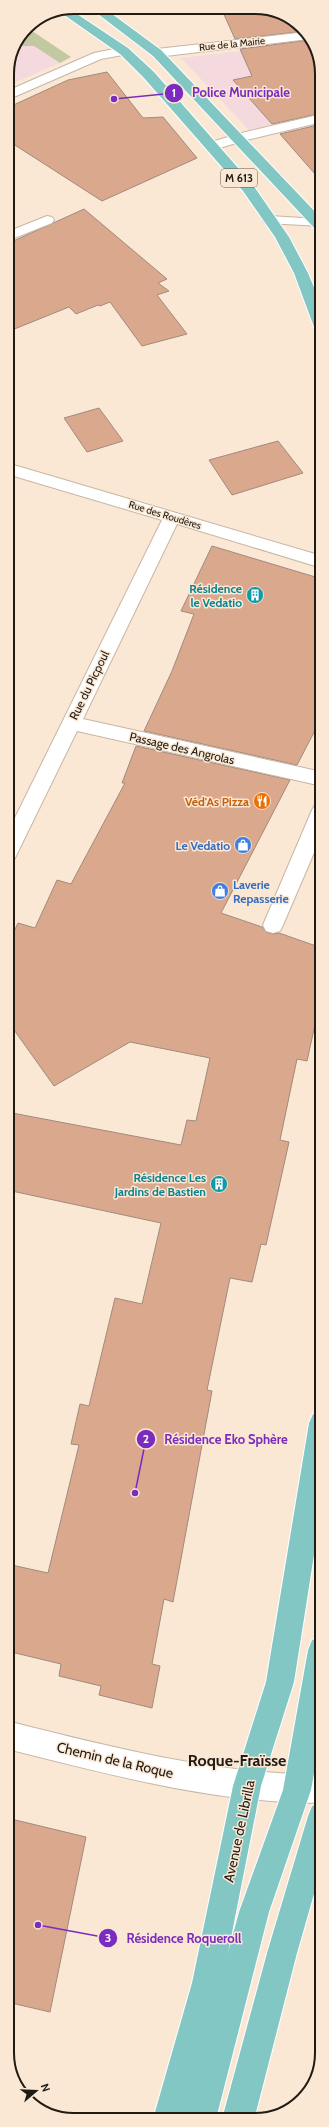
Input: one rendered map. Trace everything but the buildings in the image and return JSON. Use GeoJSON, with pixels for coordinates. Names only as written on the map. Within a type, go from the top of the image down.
{"type":"FeatureCollection","features":[{"type":"Feature","properties":{"kind":"main road","name":"M 613"},"geometry":{"type":"LineString","coordinates":[[70,14],[124,51],[149,75],[213,146],[248,188],[282,237],[301,273],[315,309]]}},
{"type":"Feature","properties":{"kind":"main road","name":"M 613"},"geometry":{"type":"LineString","coordinates":[[104,14],[157,53],[315,219]]}},
{"type":"Feature","properties":{"kind":"main road"},"geometry":{"type":"LineString","coordinates":[[124,51],[157,53]]}},
{"type":"Feature","properties":{"kind":"main road","name":"Avenue de Librilla"},"geometry":{"type":"LineString","coordinates":[[171,2113],[207,1984],[247,1786],[280,1682],[315,1466]]}},
{"type":"Feature","properties":{"kind":"main road"},"geometry":{"type":"LineString","coordinates":[[202,2113],[254,1912],[310,1790],[315,1732]]}},
{"type":"Feature","properties":{"kind":"main road"},"geometry":{"type":"LineString","coordinates":[[240,2113],[315,1841]]}},
{"type":"Feature","properties":{"kind":"street","name":"Rue de la Mairie"},"geometry":{"type":"LineString","coordinates":[[157,53],[302,37]]}},
{"type":"Feature","properties":{"kind":"street"},"geometry":{"type":"LineString","coordinates":[[14,93],[98,56],[124,51]]}},
{"type":"Feature","properties":{"kind":"street"},"geometry":{"type":"LineString","coordinates":[[213,146],[238,138],[315,120]]}},
{"type":"Feature","properties":{"kind":"street"},"geometry":{"type":"LineString","coordinates":[[14,234],[47,220]]}},
{"type":"Feature","properties":{"kind":"street"},"geometry":{"type":"LineString","coordinates":[[270,220],[315,224]]}},
{"type":"Feature","properties":{"kind":"street","name":"Rue des Roudères"},"geometry":{"type":"LineString","coordinates":[[14,470],[315,560]]}},
{"type":"Feature","properties":{"kind":"street","name":"Rue du Picpoul"},"geometry":{"type":"LineString","coordinates":[[14,840],[172,517]]}},
{"type":"Feature","properties":{"kind":"street","name":"Passage des Angrolas"},"geometry":{"type":"LineString","coordinates":[[71,723],[315,778]]}},
{"type":"Feature","properties":{"kind":"street"},"geometry":{"type":"LineString","coordinates":[[273,925],[315,826]]}},
{"type":"Feature","properties":{"kind":"street","name":"Chemin de la Roque"},"geometry":{"type":"LineString","coordinates":[[14,1737],[145,1768],[247,1786],[310,1790]]}},
{"type":"Feature","properties":{"kind":"shaded area"},"geometry":{"type":"Polygon","coordinates":[[[307,44],[313,59],[315,70],[315,115],[249,130],[181,58],[307,44]]]}},
{"type":"Feature","properties":{"kind":"shaded area"},"geometry":{"type":"Polygon","coordinates":[[[22,46],[34,46],[60,63],[14,83],[15,62],[22,46]]]}},
{"type":"Feature","properties":{"kind":"green space"},"geometry":{"type":"Polygon","coordinates":[[[33,31],[71,57],[60,63],[34,46],[22,46],[33,31]]]}},
{"type":"Feature","properties":{"kind":"place","name":"Police Municipale"},"geometry":{"type":"Point","coordinates":[114,99]}},
{"type":"Feature","properties":{"kind":"place","name":"Résidence le Vedatio"},"geometry":{"type":"Point","coordinates":[255,595]}},
{"type":"Feature","properties":{"kind":"place","name":"Véd'As Pizza"},"geometry":{"type":"Point","coordinates":[262,801]}},
{"type":"Feature","properties":{"kind":"place","name":"Le Vedatio"},"geometry":{"type":"Point","coordinates":[243,845]}},
{"type":"Feature","properties":{"kind":"place","name":"Laverie Repasserie"},"geometry":{"type":"Point","coordinates":[220,891]}},
{"type":"Feature","properties":{"kind":"place","name":"Résidence Les Jardins de Bastien"},"geometry":{"type":"Point","coordinates":[219,1184]}},
{"type":"Feature","properties":{"kind":"place","name":"Résidence Eko Sphère"},"geometry":{"type":"Point","coordinates":[135,1493]}},
{"type":"Feature","properties":{"kind":"place","name":"Résidence Roqueroll"},"geometry":{"type":"Point","coordinates":[38,1925]}},
{"type":"Feature","properties":{"kind":"district","name":"Roque-Fraïsse"},"geometry":{"type":"Point","coordinates":[237,1760]}}]}
